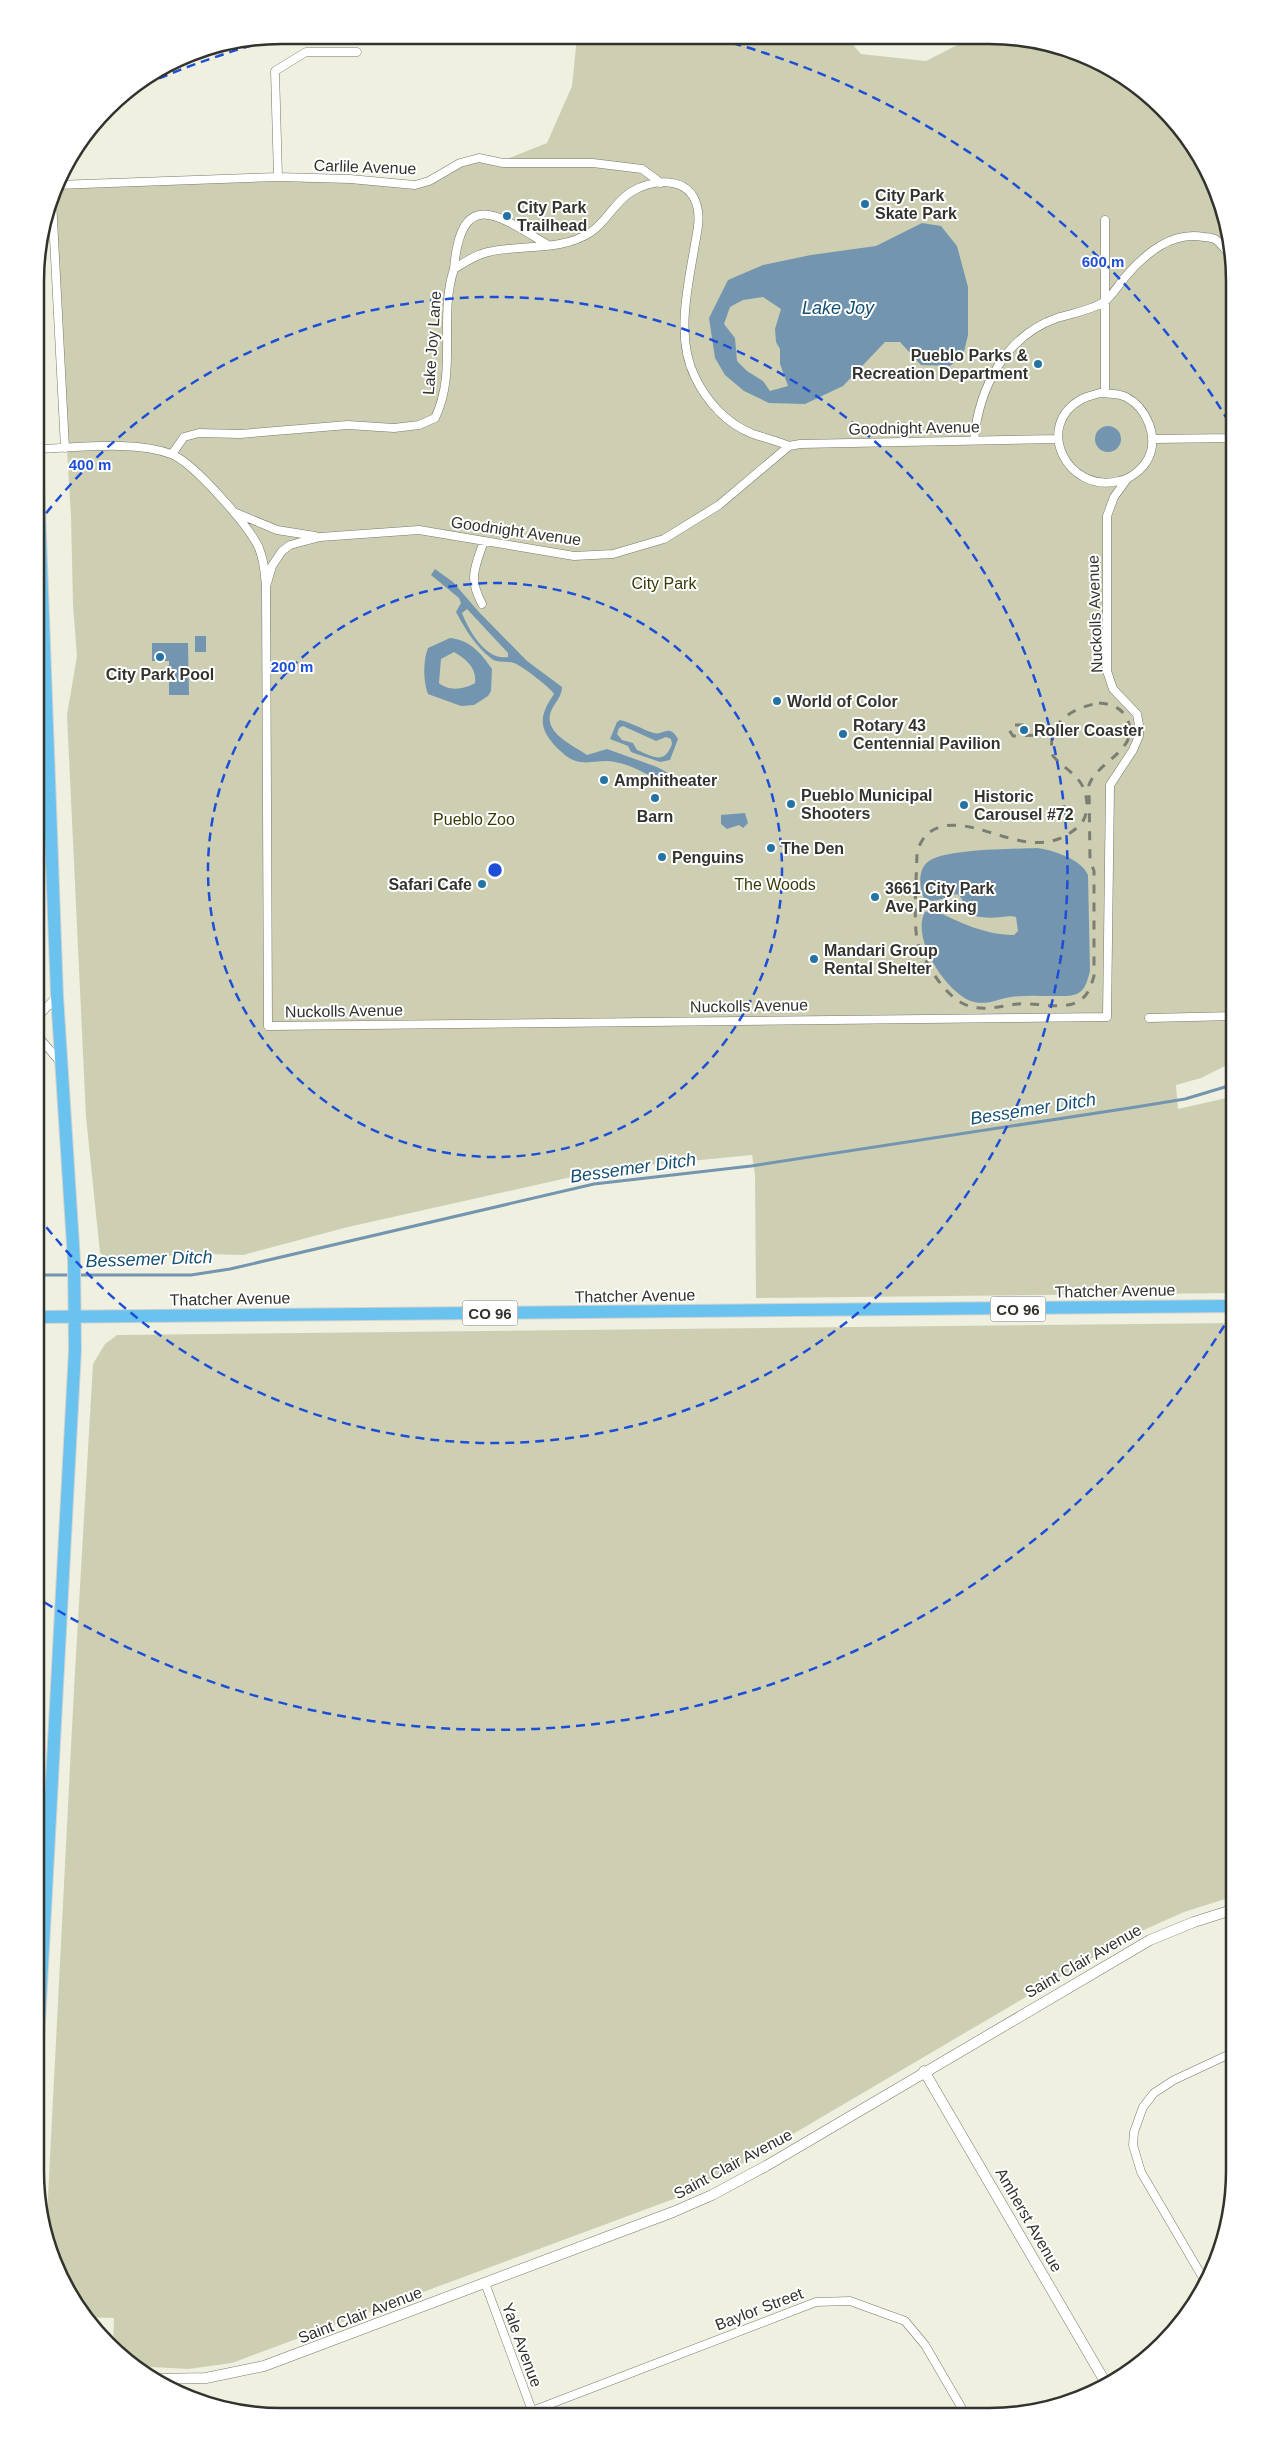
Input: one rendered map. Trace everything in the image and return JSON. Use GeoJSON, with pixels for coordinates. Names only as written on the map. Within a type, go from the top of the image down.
{"type":"FeatureCollection","features":[{"type":"Feature","properties":{"kind":"main road"},"geometry":{"type":"LineString","coordinates":[[44,644],[57,996],[74,1260],[75,1317],[74,1369],[44,1863]]}},
{"type":"Feature","properties":{"kind":"main road","name":"Thatcher Avenue"},"geometry":{"type":"LineString","coordinates":[[44,1318],[1226,1306]]}},
{"type":"Feature","properties":{"kind":"street"},"geometry":{"type":"LineString","coordinates":[[278,177],[275,71],[306,52],[357,52]]}},
{"type":"Feature","properties":{"kind":"street","name":"Carlile Avenue"},"geometry":{"type":"LineString","coordinates":[[64,185],[278,177],[350,179],[415,185],[429,181],[460,163],[478,158],[503,163],[593,163],[642,169],[661,182]]}},
{"type":"Feature","properties":{"kind":"street"},"geometry":{"type":"LineString","coordinates":[[454,269],[471,258],[488,252],[558,245],[591,232],[630,192],[653,183],[671,182],[688,189],[697,204],[698,219],[688,288],[685,330],[688,355],[694,376],[708,400],[727,420],[752,434],[789,446]]}},
{"type":"Feature","properties":{"kind":"street"},"geometry":{"type":"LineString","coordinates":[[454,269],[456,248],[462,228],[471,218],[478,214],[496,215],[548,246]]}},
{"type":"Feature","properties":{"kind":"street"},"geometry":{"type":"LineString","coordinates":[[53,216],[65,448]]}},
{"type":"Feature","properties":{"kind":"street"},"geometry":{"type":"LineString","coordinates":[[1105,220],[1105,393]]}},
{"type":"Feature","properties":{"kind":"street"},"geometry":{"type":"LineString","coordinates":[[974,440],[981,399],[993,372],[1012,348],[1033,330],[1057,318],[1082,312],[1105,301],[1145,256],[1163,243],[1177,237],[1196,235],[1214,239],[1224,249]]}},
{"type":"Feature","properties":{"kind":"street","name":"Lake Joy Lane"},"geometry":{"type":"LineString","coordinates":[[172,454],[184,437],[198,433],[240,434],[348,425],[394,428],[419,424],[435,418],[444,394],[449,288],[454,269]]}},
{"type":"Feature","properties":{"kind":"street"},"geometry":{"type":"LineString","coordinates":[[1105,393],[1126,397],[1139,407],[1150,425],[1152,439],[1145,464],[1128,479],[1103,484],[1093,482],[1076,473],[1060,450],[1058,439],[1064,417],[1069,410],[1081,399],[1105,393]]}},
{"type":"Feature","properties":{"kind":"street"},"geometry":{"type":"LineString","coordinates":[[1152,439],[1226,438]]}},
{"type":"Feature","properties":{"kind":"street","name":"Goodnight Avenue"},"geometry":{"type":"LineString","coordinates":[[266,586],[272,566],[282,551],[290,545],[320,537],[419,530],[574,556],[613,554],[664,539],[719,505],[789,446],[800,444],[1058,439]]}},
{"type":"Feature","properties":{"kind":"street"},"geometry":{"type":"LineString","coordinates":[[44,449],[148,448],[172,454],[197,474],[235,512],[260,550],[266,586]]}},
{"type":"Feature","properties":{"kind":"street","name":"Nuckolls Avenue"},"geometry":{"type":"LineString","coordinates":[[266,586],[268,1026],[1107,1017],[1110,785],[1133,750],[1139,736],[1137,714],[1113,689],[1107,671],[1106,516],[1114,497],[1128,479]]}},
{"type":"Feature","properties":{"kind":"street"},"geometry":{"type":"LineString","coordinates":[[235,512],[277,530],[320,537]]}},
{"type":"Feature","properties":{"kind":"street"},"geometry":{"type":"LineString","coordinates":[[482,604],[474,589],[474,572],[484,541]]}},
{"type":"Feature","properties":{"kind":"street"},"geometry":{"type":"LineString","coordinates":[[44,1011],[57,996]]}},
{"type":"Feature","properties":{"kind":"street"},"geometry":{"type":"LineString","coordinates":[[1149,1018],[1226,1016]]}},
{"type":"Feature","properties":{"kind":"street"},"geometry":{"type":"LineString","coordinates":[[44,1044],[61,1064]]}},
{"type":"Feature","properties":{"kind":"street","name":"Saint Clair Avenue"},"geometry":{"type":"LineString","coordinates":[[166,2379],[206,2378],[264,2366],[673,2212],[712,2195],[766,2166],[924,2071],[1150,1940],[1226,1912]]}},
{"type":"Feature","properties":{"kind":"street"},"geometry":{"type":"LineString","coordinates":[[1202,2276],[1141,2172],[1133,2145],[1134,2132],[1142,2107],[1154,2093],[1174,2080],[1226,2056]]}},
{"type":"Feature","properties":{"kind":"street","name":"Amherst Avenue"},"geometry":{"type":"LineString","coordinates":[[924,2071],[1104,2379]]}},
{"type":"Feature","properties":{"kind":"street","name":"Yale Avenue"},"geometry":{"type":"LineString","coordinates":[[485,2283],[531,2408]]}},
{"type":"Feature","properties":{"kind":"street","name":"Baylor Street"},"geometry":{"type":"LineString","coordinates":[[546,2408],[816,2302],[850,2300],[905,2320],[925,2345],[962,2408]]}},
{"type":"Feature","properties":{"kind":"green space","name":"City Park"},"geometry":{"type":"Polygon","coordinates":[[[576,44],[852,44],[861,54],[926,61],[959,44],[1005,44],[1036,48],[1066,56],[1108,75],[1146,102],[1168,124],[1195,162],[1214,204],[1222,234],[1226,265],[1226,1066],[1201,1078],[1176,1085],[1178,1109],[1226,1098],[1226,1293],[756,1298],[755,1175],[752,1155],[607,1169],[348,1227],[243,1255],[207,1254],[109,1259],[100,1253],[86,1117],[67,715],[77,656],[73,605],[71,516],[53,216],[56,204],[64,185],[278,177],[415,185],[469,160],[499,162],[547,143],[572,86],[576,44]],[[1107,426],[1099,430],[1097,445],[1101,449],[1110,450],[1117,445],[1119,436],[1117,431],[1107,426]]]}},
{"type":"Feature","properties":{"kind":"green space"},"geometry":{"type":"Polygon","coordinates":[[[1226,1323],[1226,1899],[1184,1912],[1128,1937],[735,2168],[679,2197],[232,2363],[188,2369],[147,2367],[124,2350],[113,2339],[114,2318],[94,2317],[75,2290],[56,2248],[47,2212],[93,1364],[105,1344],[117,1335],[1226,1323]]]}},
{"type":"Feature","properties":{"kind":"water","name":"Lake Joy"},"geometry":{"type":"Polygon","coordinates":[[[922,223],[941,226],[957,246],[968,287],[968,335],[963,356],[950,366],[921,365],[900,342],[885,342],[843,386],[805,404],[769,403],[744,391],[725,375],[715,358],[709,318],[728,280],[763,265],[811,255],[876,246],[922,223]],[[763,297],[743,300],[730,307],[724,324],[735,338],[737,361],[747,371],[763,381],[770,391],[788,386],[780,364],[780,349],[776,342],[775,329],[781,309],[763,297]]]}},
{"type":"Feature","properties":{"kind":"water"},"geometry":{"type":"Polygon","coordinates":[[[1108,426],[1117,430],[1121,439],[1117,448],[1108,452],[1099,448],[1095,439],[1099,430],[1108,426]]]}},
{"type":"Feature","properties":{"kind":"water"},"geometry":{"type":"Polygon","coordinates":[[[435,569],[453,582],[478,611],[527,661],[562,687],[550,717],[554,731],[566,742],[587,755],[607,749],[657,767],[679,779],[671,787],[637,769],[623,764],[610,761],[581,762],[566,756],[551,741],[544,728],[543,715],[554,694],[552,691],[518,665],[511,662],[494,660],[486,654],[471,637],[456,612],[461,603],[459,598],[431,575],[435,569]],[[467,609],[462,613],[474,636],[486,650],[500,657],[508,657],[508,653],[467,609]]]}},
{"type":"Feature","properties":{"kind":"water"},"geometry":{"type":"Polygon","coordinates":[[[195,636],[206,636],[206,652],[195,652],[195,636]]]}},
{"type":"Feature","properties":{"kind":"water"},"geometry":{"type":"Polygon","coordinates":[[[450,638],[463,641],[474,648],[492,669],[491,691],[488,696],[474,705],[461,706],[428,694],[424,671],[428,648],[450,638]],[[454,652],[441,659],[439,683],[447,688],[457,689],[475,683],[472,668],[454,652]]]}},
{"type":"Feature","properties":{"kind":"water","name":"City Park Pool"},"geometry":{"type":"Polygon","coordinates":[[[152,643],[188,643],[189,695],[169,695],[169,661],[152,661],[152,643]]]}},
{"type":"Feature","properties":{"kind":"water"},"geometry":{"type":"Polygon","coordinates":[[[620,720],[625,721],[654,733],[669,731],[675,734],[678,739],[670,760],[660,762],[631,752],[628,746],[610,739],[617,722],[620,720]],[[623,726],[619,728],[617,734],[622,740],[633,743],[637,750],[653,757],[658,758],[666,755],[672,744],[671,739],[666,737],[656,741],[623,726]]]}},
{"type":"Feature","properties":{"kind":"water"},"geometry":{"type":"Polygon","coordinates":[[[745,813],[748,823],[743,828],[739,825],[727,829],[721,824],[721,815],[745,813]]]}},
{"type":"Feature","properties":{"kind":"water"},"geometry":{"type":"Polygon","coordinates":[[[1037,848],[1066,856],[1079,864],[1088,875],[1090,971],[1085,985],[1082,990],[1074,995],[1016,996],[984,1003],[974,1002],[953,989],[934,964],[923,936],[922,923],[925,912],[936,912],[978,929],[1008,935],[1014,935],[1018,931],[1016,917],[988,918],[976,916],[967,911],[957,894],[938,900],[925,900],[920,885],[922,869],[929,861],[950,854],[981,850],[1037,848]]]}},
{"type":"Feature","properties":{"kind":"waterway","name":"Bessemer Ditch"},"geometry":{"type":"LineString","coordinates":[[77,1275],[191,1275],[230,1269],[594,1184],[751,1166],[1136,1107],[1185,1099],[1226,1087]]}},
{"type":"Feature","properties":{"kind":"waterway","name":"Bessemer Ditch"},"geometry":{"type":"LineString","coordinates":[[44,1275],[70,1275]]}},
{"type":"Feature","properties":{"kind":"railway"},"geometry":{"type":"LineString","coordinates":[[1099,703],[1118,708],[1126,717],[1130,728],[1129,737],[1124,746],[1094,776],[1089,785],[1090,860],[1094,871],[1094,976],[1087,994],[1079,1001],[1065,1005],[1018,1004],[976,1008],[962,1003],[942,986],[931,970],[919,946],[915,900],[917,851],[928,833],[940,827],[956,825],[1027,842],[1045,842],[1063,837],[1080,825],[1086,813],[1086,795],[1080,781],[1053,756],[1053,735],[1062,719],[1079,709],[1099,703]]}},
{"type":"Feature","properties":{"kind":"railway"},"geometry":{"type":"LineString","coordinates":[[1015,725],[1037,725],[1039,732],[1037,735],[1013,736],[1009,730],[1015,725]]}},
{"type":"Feature","properties":{"kind":"place","name":"City Park Skate Park"},"geometry":{"type":"Point","coordinates":[865,204]}},
{"type":"Feature","properties":{"kind":"place","name":"City Park Trailhead"},"geometry":{"type":"Point","coordinates":[507,216]}},
{"type":"Feature","properties":{"kind":"place","name":"Pueblo Parks & Recreation Department"},"geometry":{"type":"Point","coordinates":[1038,364]}},
{"type":"Feature","properties":{"kind":"place","name":"City Park Pool"},"geometry":{"type":"Point","coordinates":[160,657]}},
{"type":"Feature","properties":{"kind":"place","name":"World of Color"},"geometry":{"type":"Point","coordinates":[777,701]}},
{"type":"Feature","properties":{"kind":"place","name":"Roller Coaster"},"geometry":{"type":"Point","coordinates":[1024,730]}},
{"type":"Feature","properties":{"kind":"place","name":"Rotary 43 Centennial Pavilion"},"geometry":{"type":"Point","coordinates":[843,734]}},
{"type":"Feature","properties":{"kind":"place","name":"Amphitheater"},"geometry":{"type":"Point","coordinates":[604,780]}},
{"type":"Feature","properties":{"kind":"place","name":"Barn"},"geometry":{"type":"Point","coordinates":[655,798]}},
{"type":"Feature","properties":{"kind":"place","name":"Pueblo Municipal Shooters"},"geometry":{"type":"Point","coordinates":[791,804]}},
{"type":"Feature","properties":{"kind":"place","name":"Historic Carousel #72"},"geometry":{"type":"Point","coordinates":[964,805]}},
{"type":"Feature","properties":{"kind":"place","name":"The Den"},"geometry":{"type":"Point","coordinates":[771,848]}},
{"type":"Feature","properties":{"kind":"place","name":"Penguins"},"geometry":{"type":"Point","coordinates":[662,857]}},
{"type":"Feature","properties":{"kind":"place","name":"Safari Cafe"},"geometry":{"type":"Point","coordinates":[482,884]}},
{"type":"Feature","properties":{"kind":"place","name":"3661 City Park Ave Parking"},"geometry":{"type":"Point","coordinates":[875,897]}},
{"type":"Feature","properties":{"kind":"place","name":"Mandari Group Rental Shelter"},"geometry":{"type":"Point","coordinates":[814,959]}},
{"type":"Feature","properties":{"kind":"park label","name":"Pueblo Zoo"},"geometry":{"type":"Point","coordinates":[474,819]}},
{"type":"Feature","properties":{"kind":"park label","name":"The Woods"},"geometry":{"type":"Point","coordinates":[775,884]}}]}
